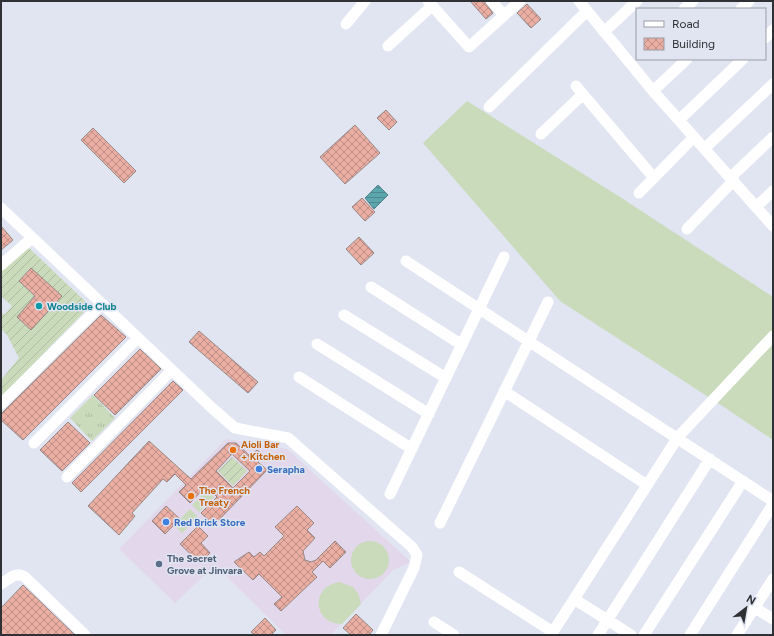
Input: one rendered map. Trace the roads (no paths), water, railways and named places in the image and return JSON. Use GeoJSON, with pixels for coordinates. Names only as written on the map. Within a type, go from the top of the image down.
{"type":"FeatureCollection","features":[{"type":"Feature","properties":{"kind":"street"},"geometry":{"type":"LineString","coordinates":[[346,24],[365,1]]}},
{"type":"Feature","properties":{"kind":"street"},"geometry":{"type":"LineString","coordinates":[[491,1],[504,15]]}},
{"type":"Feature","properties":{"kind":"street"},"geometry":{"type":"LineString","coordinates":[[388,46],[430,4],[469,47],[520,1]]}},
{"type":"Feature","properties":{"kind":"street"},"geometry":{"type":"LineString","coordinates":[[580,1],[604,32],[633,58],[653,91],[773,226]]}},
{"type":"Feature","properties":{"kind":"street"},"geometry":{"type":"LineString","coordinates":[[604,32],[638,1]]}},
{"type":"Feature","properties":{"kind":"street"},"geometry":{"type":"LineString","coordinates":[[685,8],[693,1]]}},
{"type":"Feature","properties":{"kind":"street"},"geometry":{"type":"LineString","coordinates":[[489,107],[587,11]]}},
{"type":"Feature","properties":{"kind":"street"},"geometry":{"type":"LineString","coordinates":[[653,91],[686,60]]}},
{"type":"Feature","properties":{"kind":"street"},"geometry":{"type":"LineString","coordinates":[[679,120],[742,60]]}},
{"type":"Feature","properties":{"kind":"street"},"geometry":{"type":"LineString","coordinates":[[705,148],[773,84]]}},
{"type":"Feature","properties":{"kind":"street"},"geometry":{"type":"LineString","coordinates":[[541,134],[579,90],[654,178]]}},
{"type":"Feature","properties":{"kind":"street"},"geometry":{"type":"LineString","coordinates":[[639,193],[694,136]]}},
{"type":"Feature","properties":{"kind":"street"},"geometry":{"type":"LineString","coordinates":[[687,229],[732,179],[773,137]]}},
{"type":"Feature","properties":{"kind":"street"},"geometry":{"type":"LineString","coordinates":[[756,207],[773,190]]}},
{"type":"Feature","properties":{"kind":"street"},"geometry":{"type":"LineString","coordinates":[[1,208],[235,428],[288,438],[412,547],[417,555],[414,568],[381,635]]}},
{"type":"Feature","properties":{"kind":"street"},"geometry":{"type":"LineString","coordinates":[[1,265],[32,238]]}},
{"type":"Feature","properties":{"kind":"street"},"geometry":{"type":"LineString","coordinates":[[390,494],[504,257]]}},
{"type":"Feature","properties":{"kind":"street"},"geometry":{"type":"LineString","coordinates":[[406,261],[678,437],[773,501]]}},
{"type":"Feature","properties":{"kind":"street"},"geometry":{"type":"LineString","coordinates":[[371,287],[462,345]]}},
{"type":"Feature","properties":{"kind":"street"},"geometry":{"type":"LineString","coordinates":[[440,523],[548,302]]}},
{"type":"Feature","properties":{"kind":"street"},"geometry":{"type":"LineString","coordinates":[[1,404],[102,304]]}},
{"type":"Feature","properties":{"kind":"street"},"geometry":{"type":"LineString","coordinates":[[344,315],[446,378]]}},
{"type":"Feature","properties":{"kind":"street"},"geometry":{"type":"LineString","coordinates":[[459,572],[552,634],[678,437],[773,336]]}},
{"type":"Feature","properties":{"kind":"street"},"geometry":{"type":"LineString","coordinates":[[34,443],[138,338]]}},
{"type":"Feature","properties":{"kind":"street"},"geometry":{"type":"LineString","coordinates":[[317,344],[428,414]]}},
{"type":"Feature","properties":{"kind":"street"},"geometry":{"type":"LineString","coordinates":[[67,477],[172,370]]}},
{"type":"Feature","properties":{"kind":"street"},"geometry":{"type":"LineString","coordinates":[[299,377],[412,449]]}},
{"type":"Feature","properties":{"kind":"street"},"geometry":{"type":"LineString","coordinates":[[504,391],[647,485]]}},
{"type":"Feature","properties":{"kind":"street"},"geometry":{"type":"LineString","coordinates":[[598,635],[710,459]]}},
{"type":"Feature","properties":{"kind":"street"},"geometry":{"type":"LineString","coordinates":[[644,635],[743,481]]}},
{"type":"Feature","properties":{"kind":"street"},"geometry":{"type":"LineString","coordinates":[[690,635],[773,504]]}},
{"type":"Feature","properties":{"kind":"street"},"geometry":{"type":"LineString","coordinates":[[1,584],[15,575],[21,574],[85,635]]}},
{"type":"Feature","properties":{"kind":"street"},"geometry":{"type":"LineString","coordinates":[[737,635],[773,579]]}},
{"type":"Feature","properties":{"kind":"street"},"geometry":{"type":"LineString","coordinates":[[574,599],[631,635]]}},
{"type":"Feature","properties":{"kind":"street"},"geometry":{"type":"LineString","coordinates":[[754,608],[773,619]]}},
{"type":"Feature","properties":{"kind":"street"},"geometry":{"type":"LineString","coordinates":[[434,622],[454,635]]}},
{"type":"Feature","properties":{"kind":"water"},"geometry":{"type":"Polygon","coordinates":[[[378,185],[388,195],[374,209],[365,198],[378,185]]]}},
{"type":"Feature","properties":{"kind":"place","name":"Woodside Club"},"geometry":{"type":"Point","coordinates":[39,306]}},
{"type":"Feature","properties":{"kind":"place","name":"Aioli Bar + Kitchen"},"geometry":{"type":"Point","coordinates":[233,450]}},
{"type":"Feature","properties":{"kind":"place","name":"Serapha"},"geometry":{"type":"Point","coordinates":[259,469]}},
{"type":"Feature","properties":{"kind":"place","name":"The French Treaty"},"geometry":{"type":"Point","coordinates":[191,496]}},
{"type":"Feature","properties":{"kind":"place","name":"Red Brick Store"},"geometry":{"type":"Point","coordinates":[166,522]}},
{"type":"Feature","properties":{"kind":"place","name":"The Secret Grove at Jinvara"},"geometry":{"type":"Point","coordinates":[159,564]}}]}
